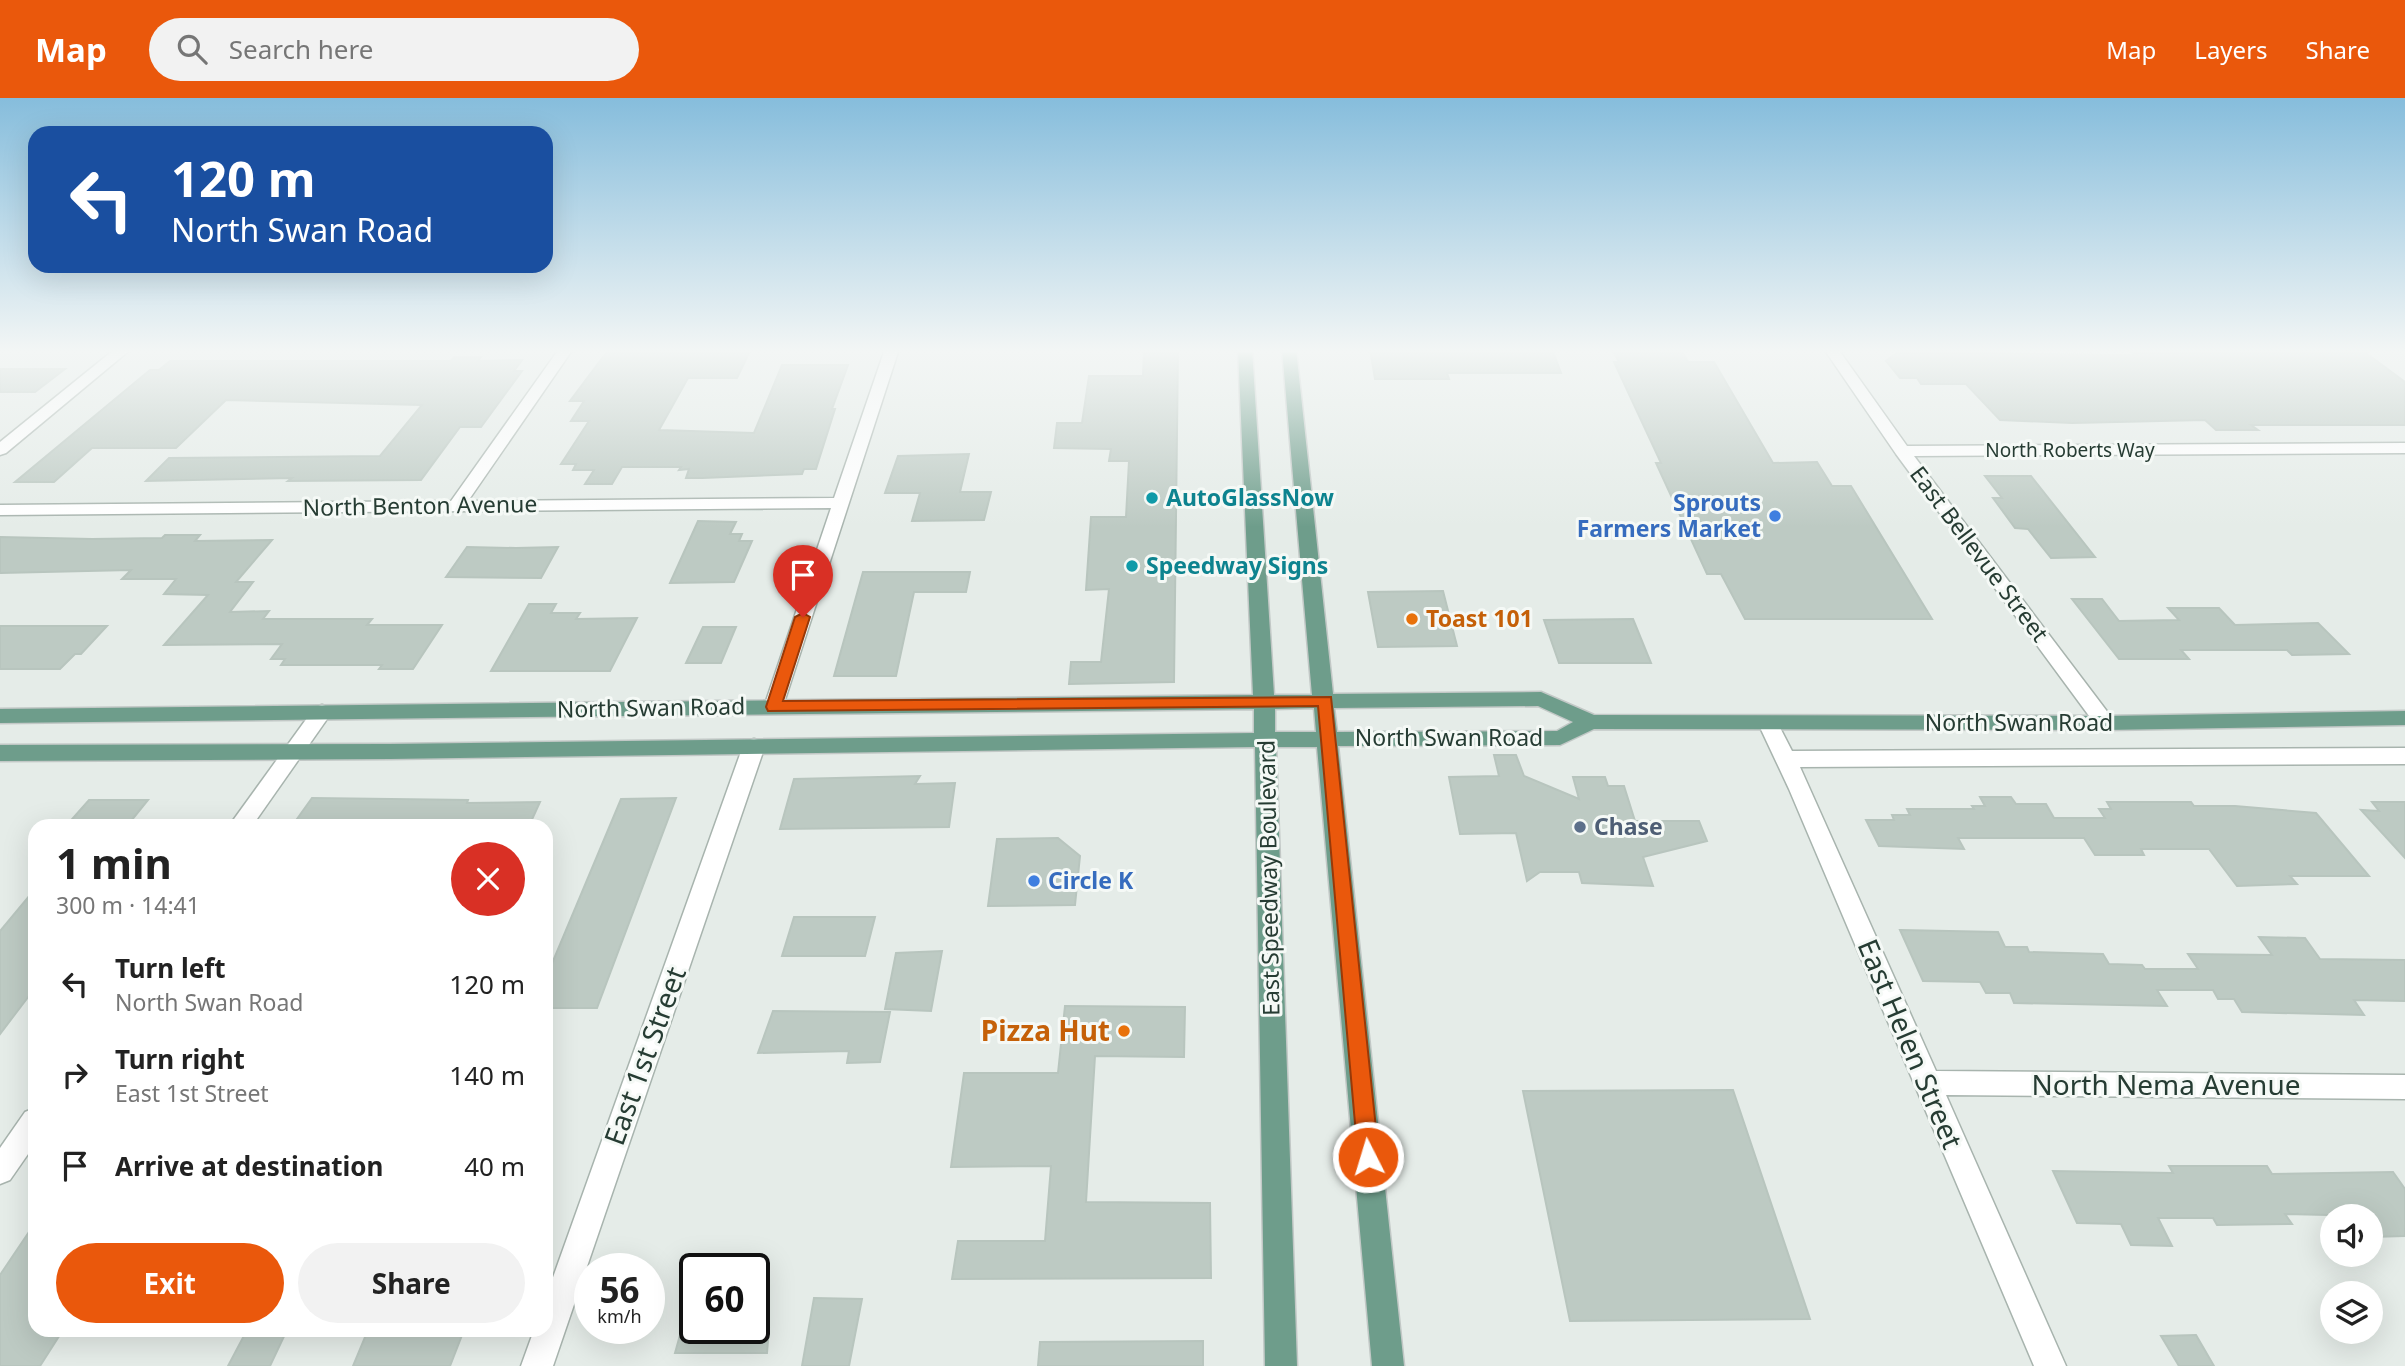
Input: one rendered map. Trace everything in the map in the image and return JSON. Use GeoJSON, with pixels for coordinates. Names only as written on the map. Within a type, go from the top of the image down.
{"type":"FeatureCollection","features":[{"type":"Feature","properties":{"kind":"main road","name":"East Speedway Boulevard"},"geometry":{"type":"LineString","coordinates":[[1248,408],[1264,701],[1282,1366]]}},
{"type":"Feature","properties":{"kind":"main road"},"geometry":{"type":"LineString","coordinates":[[1295,408],[1388,1366]]}},
{"type":"Feature","properties":{"kind":"main road","name":"North Swan Road"},"geometry":{"type":"LineString","coordinates":[[0,716],[1541,699],[1591,722],[2105,723],[2405,718]]}},
{"type":"Feature","properties":{"kind":"main road","name":"North Swan Road"},"geometry":{"type":"LineString","coordinates":[[0,753],[290,755],[1329,738],[1560,738],[1591,722]]}},
{"type":"Feature","properties":{"kind":"street"},"geometry":{"type":"LineString","coordinates":[[0,450],[51,408]]}},
{"type":"Feature","properties":{"kind":"street"},"geometry":{"type":"LineString","coordinates":[[457,505],[525,408]]}},
{"type":"Feature","properties":{"kind":"street"},"geometry":{"type":"LineString","coordinates":[[774,707],[872,408]]}},
{"type":"Feature","properties":{"kind":"street","name":"East Bellevue Street"},"geometry":{"type":"LineString","coordinates":[[1872,408],[2105,723]]}},
{"type":"Feature","properties":{"kind":"street","name":"North Roberts Way"},"geometry":{"type":"LineString","coordinates":[[1902,451],[2405,448]]}},
{"type":"Feature","properties":{"kind":"street","name":"North Benton Avenue"},"geometry":{"type":"LineString","coordinates":[[0,510],[840,503]]}},
{"type":"Feature","properties":{"kind":"street"},"geometry":{"type":"LineString","coordinates":[[245,819],[322,712]]}},
{"type":"Feature","properties":{"kind":"street","name":"East Helen Street"},"geometry":{"type":"LineString","coordinates":[[1768,723],[2050,1366]]}},
{"type":"Feature","properties":{"kind":"street","name":"East 1st Street"},"geometry":{"type":"LineString","coordinates":[[553,1320],[754,746]]}},
{"type":"Feature","properties":{"kind":"street","name":"North Swan Road"},"geometry":{"type":"LineString","coordinates":[[1786,759],[2405,756]]}},
{"type":"Feature","properties":{"kind":"street","name":"North Nema Avenue"},"geometry":{"type":"LineString","coordinates":[[1926,1083],[2403,1090]]}},
{"type":"Feature","properties":{"kind":"street"},"geometry":{"type":"LineString","coordinates":[[0,1171],[28,1131]]}},
{"type":"Feature","properties":{"kind":"street","name":"East 1st Street"},"geometry":{"type":"LineString","coordinates":[[537,1366],[547,1337]]}},
{"type":"Feature","properties":{"kind":"building"},"geometry":{"type":"Polygon","coordinates":[[[104,408],[217,408],[176,448],[92,448],[54,482],[15,482],[104,408]]]}},
{"type":"Feature","properties":{"kind":"building"},"geometry":{"type":"Polygon","coordinates":[[[419,408],[495,408],[481,427],[460,427],[421,480],[288,481],[292,478],[146,481],[169,458],[380,456],[419,408]]]}},
{"type":"Feature","properties":{"kind":"building"},"geometry":{"type":"Polygon","coordinates":[[[579,408],[671,408],[659,430],[754,433],[764,408],[835,409],[816,469],[804,469],[802,474],[686,478],[689,469],[679,470],[681,467],[622,467],[612,484],[585,484],[594,470],[573,470],[576,464],[561,464],[589,421],[571,421],[579,408]]]}},
{"type":"Feature","properties":{"kind":"building"},"geometry":{"type":"Polygon","coordinates":[[[1084,408],[1177,408],[1174,682],[1069,684],[1071,662],[1101,662],[1109,589],[1086,590],[1091,517],[1126,517],[1129,461],[1109,461],[1111,449],[1054,448],[1057,423],[1082,423],[1084,408]]]}},
{"type":"Feature","properties":{"kind":"building"},"geometry":{"type":"Polygon","coordinates":[[[1635,408],[1741,408],[1773,463],[1817,462],[1832,486],[1851,486],[1932,619],[1745,619],[1721,574],[1707,574],[1656,463],[1661,463],[1635,408]]]}},
{"type":"Feature","properties":{"kind":"building"},"geometry":{"type":"Polygon","coordinates":[[[1989,408],[2405,408],[2405,425],[2251,425],[2258,430],[2216,430],[2205,420],[2072,423],[2000,420],[1989,408]]]}},
{"type":"Feature","properties":{"kind":"building"},"geometry":{"type":"Polygon","coordinates":[[[969,454],[960,492],[991,492],[984,520],[912,521],[920,493],[885,493],[898,456],[969,454]]]}},
{"type":"Feature","properties":{"kind":"building"},"geometry":{"type":"Polygon","coordinates":[[[1985,476],[2031,476],[2095,557],[2051,558],[2028,529],[2015,528],[1993,498],[2002,498],[1985,476]]]}},
{"type":"Feature","properties":{"kind":"building"},"geometry":{"type":"Polygon","coordinates":[[[698,521],[736,522],[730,534],[742,534],[739,541],[752,541],[734,582],[670,583],[698,521]]]}},
{"type":"Feature","properties":{"kind":"building"},"geometry":{"type":"Polygon","coordinates":[[[165,535],[200,535],[195,541],[272,540],[236,582],[253,582],[230,612],[269,611],[263,619],[372,619],[367,625],[442,625],[413,669],[379,669],[382,665],[281,665],[285,659],[271,659],[282,644],[164,645],[208,595],[164,594],[176,579],[122,579],[131,570],[0,573],[0,537],[92,539],[162,538],[165,535]]]}},
{"type":"Feature","properties":{"kind":"building"},"geometry":{"type":"Polygon","coordinates":[[[467,547],[558,547],[541,578],[446,577],[467,547]]]}},
{"type":"Feature","properties":{"kind":"building"},"geometry":{"type":"Polygon","coordinates":[[[863,572],[970,572],[966,592],[914,592],[896,676],[834,676],[863,572]]]}},
{"type":"Feature","properties":{"kind":"building","name":"Toast 101"},"geometry":{"type":"Polygon","coordinates":[[[1443,591],[1457,646],[1378,647],[1368,592],[1443,591]]]}},
{"type":"Feature","properties":{"kind":"building"},"geometry":{"type":"Polygon","coordinates":[[[2072,599],[2102,599],[2119,621],[2179,620],[2168,608],[2219,608],[2235,625],[2318,623],[2349,654],[2292,655],[2287,650],[2181,650],[2189,659],[2119,659],[2072,599]]]}},
{"type":"Feature","properties":{"kind":"building"},"geometry":{"type":"Polygon","coordinates":[[[529,604],[556,604],[551,613],[580,613],[576,619],[637,618],[610,671],[491,671],[529,604]]]}},
{"type":"Feature","properties":{"kind":"building"},"geometry":{"type":"Polygon","coordinates":[[[1633,619],[1651,663],[1559,663],[1544,620],[1633,619]]]}},
{"type":"Feature","properties":{"kind":"building"},"geometry":{"type":"Polygon","coordinates":[[[0,626],[107,626],[81,654],[75,654],[60,669],[0,669],[0,626]]]}},
{"type":"Feature","properties":{"kind":"building"},"geometry":{"type":"Polygon","coordinates":[[[703,627],[736,627],[721,663],[686,663],[703,627]]]}},
{"type":"Feature","properties":{"kind":"building","name":"Chase"},"geometry":{"type":"Polygon","coordinates":[[[1494,755],[1516,755],[1524,776],[1579,799],[1573,777],[1605,777],[1608,786],[1624,786],[1635,821],[1699,821],[1707,841],[1643,857],[1653,886],[1582,883],[1579,872],[1540,872],[1527,881],[1516,833],[1460,834],[1449,777],[1499,776],[1494,755]]]}},
{"type":"Feature","properties":{"kind":"building"},"geometry":{"type":"Polygon","coordinates":[[[920,776],[915,784],[955,783],[949,827],[780,829],[794,779],[920,776]]]}},
{"type":"Feature","properties":{"kind":"building"},"geometry":{"type":"Polygon","coordinates":[[[1980,797],[2011,797],[2016,804],[2046,804],[2054,818],[2105,818],[2099,809],[2111,809],[2107,802],[2191,802],[2194,806],[2235,806],[2316,813],[2369,876],[2290,876],[2297,884],[2237,886],[2209,849],[2141,849],[2144,855],[2095,855],[2084,838],[1958,838],[1964,849],[1879,846],[1866,820],[1894,820],[1892,815],[1910,815],[1907,809],[1974,809],[1972,806],[1985,806],[1980,797]]]}},
{"type":"Feature","properties":{"kind":"building"},"geometry":{"type":"Polygon","coordinates":[[[312,798],[468,800],[467,803],[540,802],[532,819],[297,819],[312,798]]]}},
{"type":"Feature","properties":{"kind":"building"},"geometry":{"type":"Polygon","coordinates":[[[676,798],[597,1008],[553,1008],[553,961],[621,799],[676,798]]]}},
{"type":"Feature","properties":{"kind":"building"},"geometry":{"type":"Polygon","coordinates":[[[89,800],[148,800],[133,819],[72,819],[89,800]]]}},
{"type":"Feature","properties":{"kind":"building"},"geometry":{"type":"Polygon","coordinates":[[[2372,802],[2405,802],[2405,858],[2361,810],[2379,811],[2372,802]]]}},
{"type":"Feature","properties":{"kind":"building","name":"Circle K"},"geometry":{"type":"Polygon","coordinates":[[[1058,838],[1080,856],[1075,905],[988,906],[997,839],[1058,838]]]}},
{"type":"Feature","properties":{"kind":"building"},"geometry":{"type":"Polygon","coordinates":[[[28,897],[28,997],[0,1034],[0,931],[28,897]]]}},
{"type":"Feature","properties":{"kind":"building"},"geometry":{"type":"Polygon","coordinates":[[[794,917],[875,917],[865,956],[782,956],[794,917]]]}},
{"type":"Feature","properties":{"kind":"building"},"geometry":{"type":"Polygon","coordinates":[[[1900,930],[1998,932],[2005,947],[2027,947],[2029,952],[2103,954],[2109,964],[2142,965],[2145,969],[2198,969],[2188,954],[2272,955],[2259,937],[2305,938],[2320,959],[2405,960],[2405,1001],[2354,1000],[2364,1015],[2242,1012],[2234,999],[2218,999],[2213,990],[2157,990],[2167,1006],[2014,1003],[2010,993],[1986,993],[1980,982],[1923,981],[1900,930]]]}},
{"type":"Feature","properties":{"kind":"building"},"geometry":{"type":"Polygon","coordinates":[[[942,951],[931,1011],[885,1009],[896,953],[942,951]]]}},
{"type":"Feature","properties":{"kind":"building"},"geometry":{"type":"Polygon","coordinates":[[[1065,1006],[1185,1007],[1184,1057],[1095,1056],[1086,1202],[1210,1203],[1211,1278],[952,1279],[958,1241],[1045,1241],[1051,1166],[951,1167],[964,1073],[1058,1073],[1065,1006]]]}},
{"type":"Feature","properties":{"kind":"building"},"geometry":{"type":"Polygon","coordinates":[[[773,1011],[890,1012],[880,1062],[847,1063],[849,1051],[758,1053],[773,1011]]]}},
{"type":"Feature","properties":{"kind":"building"},"geometry":{"type":"Polygon","coordinates":[[[1733,1090],[1810,1319],[1570,1321],[1523,1091],[1733,1090]]]}},
{"type":"Feature","properties":{"kind":"building"},"geometry":{"type":"Polygon","coordinates":[[[2169,1166],[2267,1166],[2272,1174],[2393,1172],[2405,1189],[2405,1236],[2383,1237],[2383,1204],[2320,1204],[2320,1215],[2285,1214],[2292,1224],[2217,1225],[2213,1218],[2158,1218],[2172,1246],[2131,1245],[2121,1224],[2077,1223],[2053,1171],[2173,1173],[2169,1166]]]}},
{"type":"Feature","properties":{"kind":"building"},"geometry":{"type":"Polygon","coordinates":[[[28,1233],[28,1337],[59,1337],[40,1366],[0,1366],[0,1275],[28,1233]]]}},
{"type":"Feature","properties":{"kind":"building"},"geometry":{"type":"Polygon","coordinates":[[[814,1298],[862,1299],[849,1366],[802,1366],[814,1298]]]}},
{"type":"Feature","properties":{"kind":"building"},"geometry":{"type":"Polygon","coordinates":[[[2196,1335],[2214,1366],[2179,1366],[2161,1336],[2196,1335]]]}},
{"type":"Feature","properties":{"kind":"building"},"geometry":{"type":"Polygon","coordinates":[[[243,1337],[284,1337],[270,1366],[228,1366],[243,1337]]]}},
{"type":"Feature","properties":{"kind":"building"},"geometry":{"type":"Polygon","coordinates":[[[365,1337],[461,1337],[450,1366],[353,1366],[365,1337]]]}},
{"type":"Feature","properties":{"kind":"building"},"geometry":{"type":"Polygon","coordinates":[[[679,1339],[679,1344],[768,1344],[767,1353],[675,1353],[679,1339]]]}},
{"type":"Feature","properties":{"kind":"building"},"geometry":{"type":"Polygon","coordinates":[[[1203,1341],[1203,1366],[1038,1366],[1040,1342],[1203,1341]]]}},
{"type":"Feature","properties":{"kind":"place","name":"AutoGlassNow"},"geometry":{"type":"Point","coordinates":[1152,498]}},
{"type":"Feature","properties":{"kind":"place","name":"Sprouts Farmers Market"},"geometry":{"type":"Point","coordinates":[1775,516]}},
{"type":"Feature","properties":{"kind":"place","name":"Speedway Signs"},"geometry":{"type":"Point","coordinates":[1132,566]}},
{"type":"Feature","properties":{"kind":"place","name":"Toast 101"},"geometry":{"type":"Point","coordinates":[1412,619]}},
{"type":"Feature","properties":{"kind":"place","name":"Chase"},"geometry":{"type":"Point","coordinates":[1580,827]}},
{"type":"Feature","properties":{"kind":"place","name":"Circle K"},"geometry":{"type":"Point","coordinates":[1034,881]}},
{"type":"Feature","properties":{"kind":"place","name":"Pizza Hut"},"geometry":{"type":"Point","coordinates":[1124,1031]}},
{"type":"Feature","properties":{"kind":"route"},"geometry":{"type":"LineString","coordinates":[[803,617],[774,707],[1325,701],[1368,1157]]}}]}
